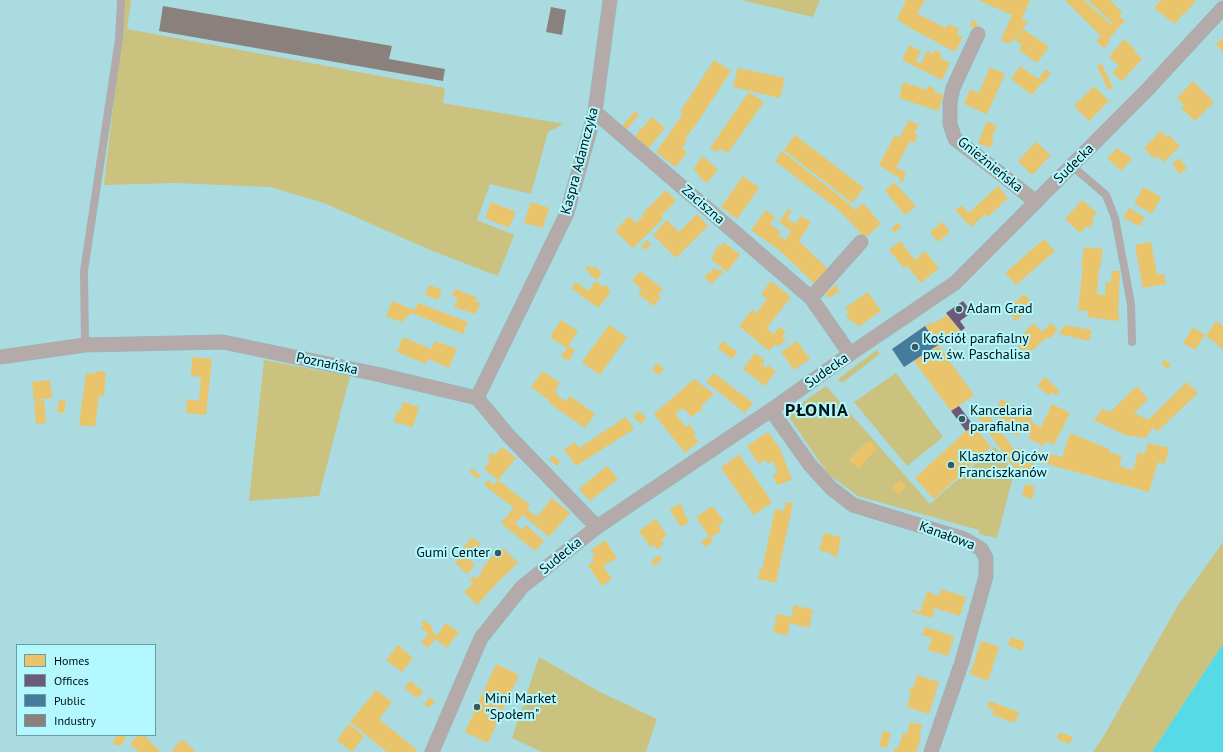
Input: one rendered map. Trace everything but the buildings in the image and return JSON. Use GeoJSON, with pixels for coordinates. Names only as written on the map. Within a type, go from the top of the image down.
{"type":"FeatureCollection","features":[{"type":"Feature","properties":{"kind":"street","name":"Kaspra Adamczyka"},"geometry":{"type":"LineString","coordinates":[[477,398],[567,214],[595,112],[610,0]]}},
{"type":"Feature","properties":{"kind":"street","name":"Sudecka"},"geometry":{"type":"LineString","coordinates":[[432,752],[481,638],[522,587],[598,527],[955,283],[1147,90],[1223,8]]}},
{"type":"Feature","properties":{"kind":"street","name":"Gnieźnieńska"},"geometry":{"type":"LineString","coordinates":[[978,34],[953,88],[950,103],[950,124],[955,139],[1036,202]]}},
{"type":"Feature","properties":{"kind":"street","name":"Zaciszna"},"geometry":{"type":"LineString","coordinates":[[595,112],[812,298],[850,354]]}},
{"type":"Feature","properties":{"kind":"street"},"geometry":{"type":"LineString","coordinates":[[812,298],[861,242]]}},
{"type":"Feature","properties":{"kind":"street","name":"Poznańska"},"geometry":{"type":"LineString","coordinates":[[0,357],[85,345],[223,342],[381,375],[477,398]]}},
{"type":"Feature","properties":{"kind":"street"},"geometry":{"type":"LineString","coordinates":[[477,398],[508,435],[598,527]]}},
{"type":"Feature","properties":{"kind":"street","name":"Kanałowa"},"geometry":{"type":"LineString","coordinates":[[771,410],[810,465],[831,488],[853,505],[964,539],[982,549],[986,558],[986,576],[962,662],[931,752]]}},
{"type":"Feature","properties":{"kind":"lane"},"geometry":{"type":"LineString","coordinates":[[85,345],[84,271],[119,39],[121,0]]}},
{"type":"Feature","properties":{"kind":"lane"},"geometry":{"type":"LineString","coordinates":[[1072,166],[1106,195],[1115,218],[1132,304],[1132,342]]}},
{"type":"Feature","properties":{"kind":"shaded area"},"geometry":{"type":"Polygon","coordinates":[[[123,0],[131,0],[127,29],[445,88],[443,103],[564,124],[548,132],[531,194],[490,184],[477,220],[514,235],[498,276],[430,250],[324,203],[270,187],[175,183],[104,185],[122,29],[123,0]]]}},
{"type":"Feature","properties":{"kind":"shaded area"},"geometry":{"type":"Polygon","coordinates":[[[741,0],[820,0],[813,17],[741,0]]]}},
{"type":"Feature","properties":{"kind":"shaded area"},"geometry":{"type":"Polygon","coordinates":[[[877,350],[880,354],[842,383],[838,379],[877,350]]]}},
{"type":"Feature","properties":{"kind":"shaded area"},"geometry":{"type":"Polygon","coordinates":[[[264,360],[350,376],[319,496],[249,501],[264,360]]]}},
{"type":"Feature","properties":{"kind":"shaded area"},"geometry":{"type":"Polygon","coordinates":[[[896,373],[943,437],[907,466],[854,402],[896,373]]]}},
{"type":"Feature","properties":{"kind":"shaded area"},"geometry":{"type":"Polygon","coordinates":[[[826,386],[930,504],[995,447],[1014,473],[997,538],[979,534],[979,530],[858,496],[828,474],[787,414],[826,386]]]}},
{"type":"Feature","properties":{"kind":"shaded area"},"geometry":{"type":"Polygon","coordinates":[[[1223,542],[1223,644],[1152,752],[1093,752],[1105,734],[1177,607],[1223,542]]]}},
{"type":"Feature","properties":{"kind":"shaded area"},"geometry":{"type":"Polygon","coordinates":[[[539,657],[600,692],[657,719],[646,752],[542,752],[512,738],[539,657]]]}},
{"type":"Feature","properties":{"kind":"water"},"geometry":{"type":"Polygon","coordinates":[[[1223,644],[1223,752],[1152,752],[1223,644]]]}},
{"type":"Feature","properties":{"kind":"place","name":"Adam Grad"},"geometry":{"type":"Point","coordinates":[959,309]}},
{"type":"Feature","properties":{"kind":"place","name":"Kościół parafialny pw. św. Paschalisa"},"geometry":{"type":"Point","coordinates":[915,347]}},
{"type":"Feature","properties":{"kind":"place","name":"Kancelaria parafialna"},"geometry":{"type":"Point","coordinates":[962,419]}},
{"type":"Feature","properties":{"kind":"place","name":"Klasztor Ojców Franciszkanów"},"geometry":{"type":"Point","coordinates":[951,465]}},
{"type":"Feature","properties":{"kind":"place","name":"Gumi Center"},"geometry":{"type":"Point","coordinates":[498,553]}},
{"type":"Feature","properties":{"kind":"place","name":"Mini Market \"Społem\""},"geometry":{"type":"Point","coordinates":[477,707]}},
{"type":"Feature","properties":{"kind":"district","name":"PŁONIA"},"geometry":{"type":"Point","coordinates":[817,411]}}]}
